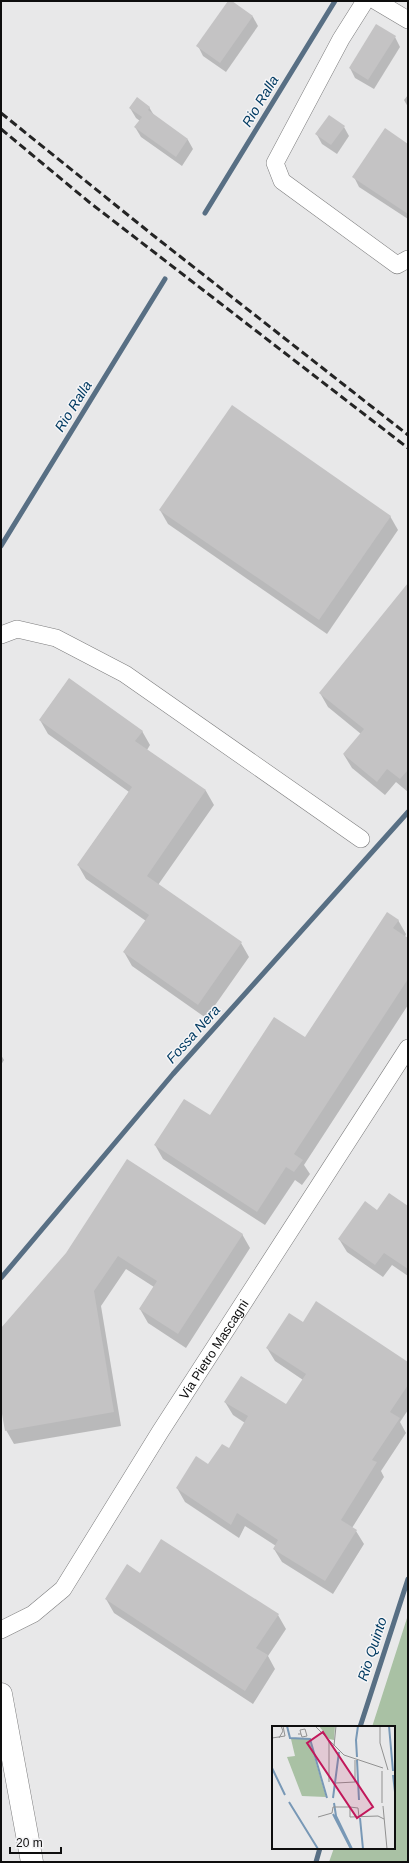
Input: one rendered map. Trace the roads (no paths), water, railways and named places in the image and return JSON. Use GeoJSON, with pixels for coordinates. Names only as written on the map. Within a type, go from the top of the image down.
{"type":"FeatureCollection","features":[{"type":"Feature","properties":{"kind":"main road"},"geometry":{"type":"LineString","coordinates":[[1,1694],[32,1862]]}},
{"type":"Feature","properties":{"kind":"street"},"geometry":{"type":"LineString","coordinates":[[364,1],[341,39],[275,163],[282,182],[397,265],[408,259]]}},
{"type":"Feature","properties":{"kind":"street"},"geometry":{"type":"LineString","coordinates":[[376,1],[408,20]]}},
{"type":"Feature","properties":{"kind":"street"},"geometry":{"type":"LineString","coordinates":[[1,635],[17,629],[56,638],[125,674],[361,839]]}},
{"type":"Feature","properties":{"kind":"street","name":"Via Pietro Mascagni"},"geometry":{"type":"LineString","coordinates":[[1,1630],[32,1614],[63,1589],[160,1432],[408,1048]]}},
{"type":"Feature","properties":{"kind":"waterway","name":"Rio Ralla"},"geometry":{"type":"LineString","coordinates":[[205,213],[335,1]]}},
{"type":"Feature","properties":{"kind":"waterway","name":"Rio Ralla"},"geometry":{"type":"LineString","coordinates":[[1,546],[165,279]]}},
{"type":"Feature","properties":{"kind":"waterway","name":"Fossa Nera"},"geometry":{"type":"LineString","coordinates":[[1,1278],[173,1074],[408,812]]}},
{"type":"Feature","properties":{"kind":"waterway","name":"Rio Quinto"},"geometry":{"type":"LineString","coordinates":[[360,1726],[408,1579]]}},
{"type":"Feature","properties":{"kind":"waterway","name":"Rio Quinto"},"geometry":{"type":"LineString","coordinates":[[316,1862],[320,1849]]}},
{"type":"Feature","properties":{"kind":"railway"},"geometry":{"type":"LineString","coordinates":[[1,113],[154,236],[408,435]]}},
{"type":"Feature","properties":{"kind":"railway"},"geometry":{"type":"LineString","coordinates":[[1,129],[89,202],[408,448]]}}]}
